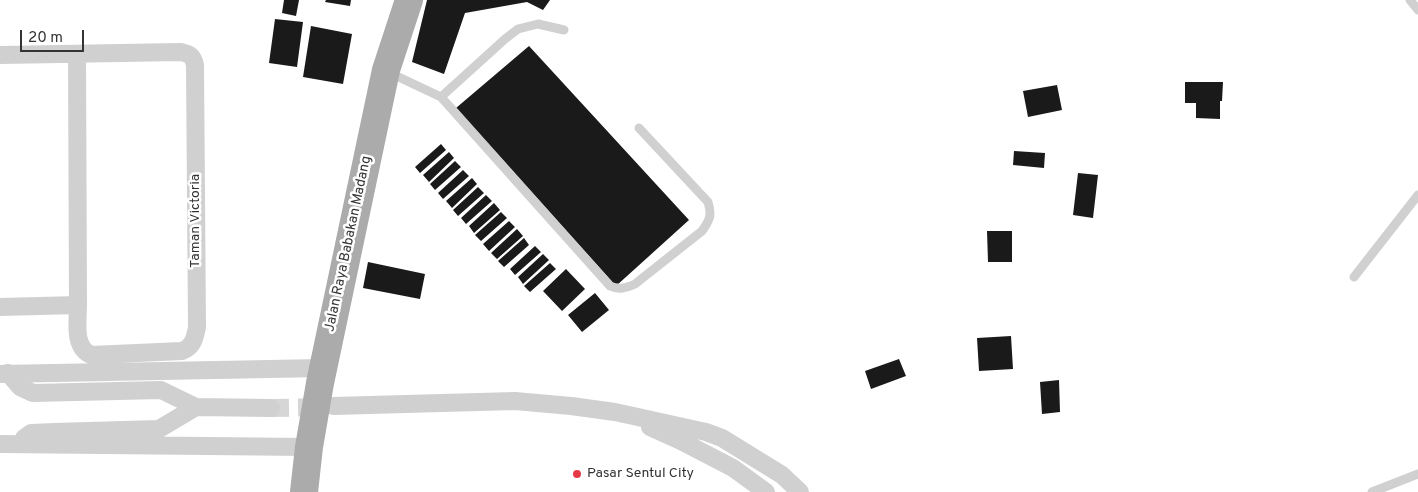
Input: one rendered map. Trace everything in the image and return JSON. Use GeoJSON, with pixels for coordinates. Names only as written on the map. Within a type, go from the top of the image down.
{"type":"FeatureCollection","features":[{"type":"Feature","properties":{"kind":"main road","name":"Jalan Raya Babakan Madang"},"geometry":{"type":"LineString","coordinates":[[304,492],[309,447],[323,368],[386,70],[409,0]]}},
{"type":"Feature","properties":{"kind":"street","name":"Taman Victoria"},"geometry":{"type":"LineString","coordinates":[[0,55],[181,52],[188,53],[193,57],[195,65],[197,327],[196,336],[192,344],[182,351],[91,355],[85,352],[78,340],[77,54]]}},
{"type":"Feature","properties":{"kind":"street"},"geometry":{"type":"LineString","coordinates":[[0,307],[78,305]]}},
{"type":"Feature","properties":{"kind":"street"},"geometry":{"type":"LineString","coordinates":[[4,373],[323,368]]}},
{"type":"Feature","properties":{"kind":"street"},"geometry":{"type":"LineString","coordinates":[[4,373],[20,387],[34,393],[161,390],[196,407],[271,408]]}},
{"type":"Feature","properties":{"kind":"street"},"geometry":{"type":"LineString","coordinates":[[333,406],[514,401],[615,412],[706,432],[722,438],[782,475],[800,492]]}},
{"type":"Feature","properties":{"kind":"street"},"geometry":{"type":"LineString","coordinates":[[6,444],[31,433],[160,429],[196,407]]}},
{"type":"Feature","properties":{"kind":"street"},"geometry":{"type":"LineString","coordinates":[[615,412],[681,441],[733,468],[766,492]]}},
{"type":"Feature","properties":{"kind":"street"},"geometry":{"type":"LineString","coordinates":[[6,444],[309,447]]}},
{"type":"Feature","properties":{"kind":"lane"},"geometry":{"type":"LineString","coordinates":[[1410,0],[1418,10]]}},
{"type":"Feature","properties":{"kind":"lane"},"geometry":{"type":"LineString","coordinates":[[441,97],[518,29],[538,24],[564,30]]}},
{"type":"Feature","properties":{"kind":"lane"},"geometry":{"type":"LineString","coordinates":[[386,70],[441,97],[610,286],[617,289],[635,284],[702,231],[709,221],[711,212],[708,202],[640,128]]}},
{"type":"Feature","properties":{"kind":"lane"},"geometry":{"type":"LineString","coordinates":[[1354,277],[1418,195]]}},
{"type":"Feature","properties":{"kind":"lane"},"geometry":{"type":"LineString","coordinates":[[1372,492],[1418,474]]}},
{"type":"Feature","properties":{"kind":"building"},"geometry":{"type":"Polygon","coordinates":[[[284,0],[299,0],[296,16],[282,13],[284,0]]]}},
{"type":"Feature","properties":{"kind":"building"},"geometry":{"type":"Polygon","coordinates":[[[326,0],[351,0],[350,6],[325,2],[326,0]]]}},
{"type":"Feature","properties":{"kind":"building"},"geometry":{"type":"Polygon","coordinates":[[[427,0],[550,0],[543,10],[527,2],[465,13],[444,74],[412,62],[427,0]]]}},
{"type":"Feature","properties":{"kind":"building"},"geometry":{"type":"Polygon","coordinates":[[[275,19],[303,22],[297,67],[269,63],[275,19]]]}},
{"type":"Feature","properties":{"kind":"building"},"geometry":{"type":"Polygon","coordinates":[[[311,26],[352,34],[343,84],[303,77],[311,26]]]}},
{"type":"Feature","properties":{"kind":"building"},"geometry":{"type":"Polygon","coordinates":[[[529,46],[689,220],[616,286],[456,108],[529,46]]]}},
{"type":"Feature","properties":{"kind":"building"},"geometry":{"type":"Polygon","coordinates":[[[1185,82],[1223,82],[1220,119],[1196,118],[1196,103],[1185,103],[1185,82]]]}},
{"type":"Feature","properties":{"kind":"building"},"geometry":{"type":"Polygon","coordinates":[[[1057,85],[1062,110],[1028,117],[1023,91],[1057,85]]]}},
{"type":"Feature","properties":{"kind":"building"},"geometry":{"type":"Polygon","coordinates":[[[441,144],[446,150],[420,173],[415,167],[441,144]]]}},
{"type":"Feature","properties":{"kind":"building"},"geometry":{"type":"Polygon","coordinates":[[[1014,151],[1045,153],[1044,168],[1013,165],[1014,151]]]}},
{"type":"Feature","properties":{"kind":"building"},"geometry":{"type":"Polygon","coordinates":[[[449,152],[454,158],[429,182],[423,175],[449,152]]]}},
{"type":"Feature","properties":{"kind":"building"},"geometry":{"type":"Polygon","coordinates":[[[455,161],[461,167],[435,190],[430,184],[455,161]]]}},
{"type":"Feature","properties":{"kind":"building"},"geometry":{"type":"Polygon","coordinates":[[[463,170],[469,176],[443,199],[438,193],[463,170]]]}},
{"type":"Feature","properties":{"kind":"building"},"geometry":{"type":"Polygon","coordinates":[[[1078,173],[1098,175],[1093,218],[1073,215],[1078,173]]]}},
{"type":"Feature","properties":{"kind":"building"},"geometry":{"type":"Polygon","coordinates":[[[472,178],[477,184],[452,208],[446,201],[472,178]]]}},
{"type":"Feature","properties":{"kind":"building"},"geometry":{"type":"Polygon","coordinates":[[[478,187],[484,193],[458,216],[453,210],[478,187]]]}},
{"type":"Feature","properties":{"kind":"building"},"geometry":{"type":"Polygon","coordinates":[[[486,195],[492,201],[466,224],[461,218],[486,195]]]}},
{"type":"Feature","properties":{"kind":"building"},"geometry":{"type":"Polygon","coordinates":[[[494,203],[500,210],[474,233],[469,226],[494,203]]]}},
{"type":"Feature","properties":{"kind":"building"},"geometry":{"type":"Polygon","coordinates":[[[501,212],[507,218],[481,241],[475,235],[501,212]]]}},
{"type":"Feature","properties":{"kind":"building"},"geometry":{"type":"Polygon","coordinates":[[[509,221],[515,227],[489,251],[483,244],[509,221]]]}},
{"type":"Feature","properties":{"kind":"building"},"geometry":{"type":"Polygon","coordinates":[[[517,229],[523,236],[497,259],[491,253],[517,229]]]}},
{"type":"Feature","properties":{"kind":"building"},"geometry":{"type":"Polygon","coordinates":[[[987,231],[1012,231],[1012,262],[988,262],[987,231]]]}},
{"type":"Feature","properties":{"kind":"building"},"geometry":{"type":"Polygon","coordinates":[[[524,238],[529,245],[504,267],[498,261],[524,238]]]}},
{"type":"Feature","properties":{"kind":"building"},"geometry":{"type":"Polygon","coordinates":[[[535,246],[541,252],[515,275],[510,269],[535,246]]]}},
{"type":"Feature","properties":{"kind":"building"},"geometry":{"type":"Polygon","coordinates":[[[543,254],[549,260],[523,284],[518,277],[543,254]]]}},
{"type":"Feature","properties":{"kind":"building"},"geometry":{"type":"Polygon","coordinates":[[[368,262],[425,274],[420,299],[363,288],[368,262]]]}},
{"type":"Feature","properties":{"kind":"building"},"geometry":{"type":"Polygon","coordinates":[[[550,263],[556,269],[530,292],[524,286],[550,263]]]}},
{"type":"Feature","properties":{"kind":"building"},"geometry":{"type":"Polygon","coordinates":[[[566,269],[585,289],[562,311],[543,291],[566,269]]]}},
{"type":"Feature","properties":{"kind":"building"},"geometry":{"type":"Polygon","coordinates":[[[595,293],[609,310],[582,332],[568,315],[595,293]]]}},
{"type":"Feature","properties":{"kind":"building"},"geometry":{"type":"Polygon","coordinates":[[[1011,336],[1013,369],[979,371],[977,338],[1011,336]]]}},
{"type":"Feature","properties":{"kind":"building"},"geometry":{"type":"Polygon","coordinates":[[[899,359],[906,376],[871,389],[865,371],[899,359]]]}},
{"type":"Feature","properties":{"kind":"building"},"geometry":{"type":"Polygon","coordinates":[[[1059,380],[1060,412],[1042,414],[1040,382],[1059,380]]]}},
{"type":"Feature","properties":{"kind":"tunnel"},"geometry":{"type":"LineString","coordinates":[[271,408],[325,407]]}},
{"type":"Feature","properties":{"kind":"place","name":"Pasar Sentul City"},"geometry":{"type":"Point","coordinates":[577,474]}}]}
